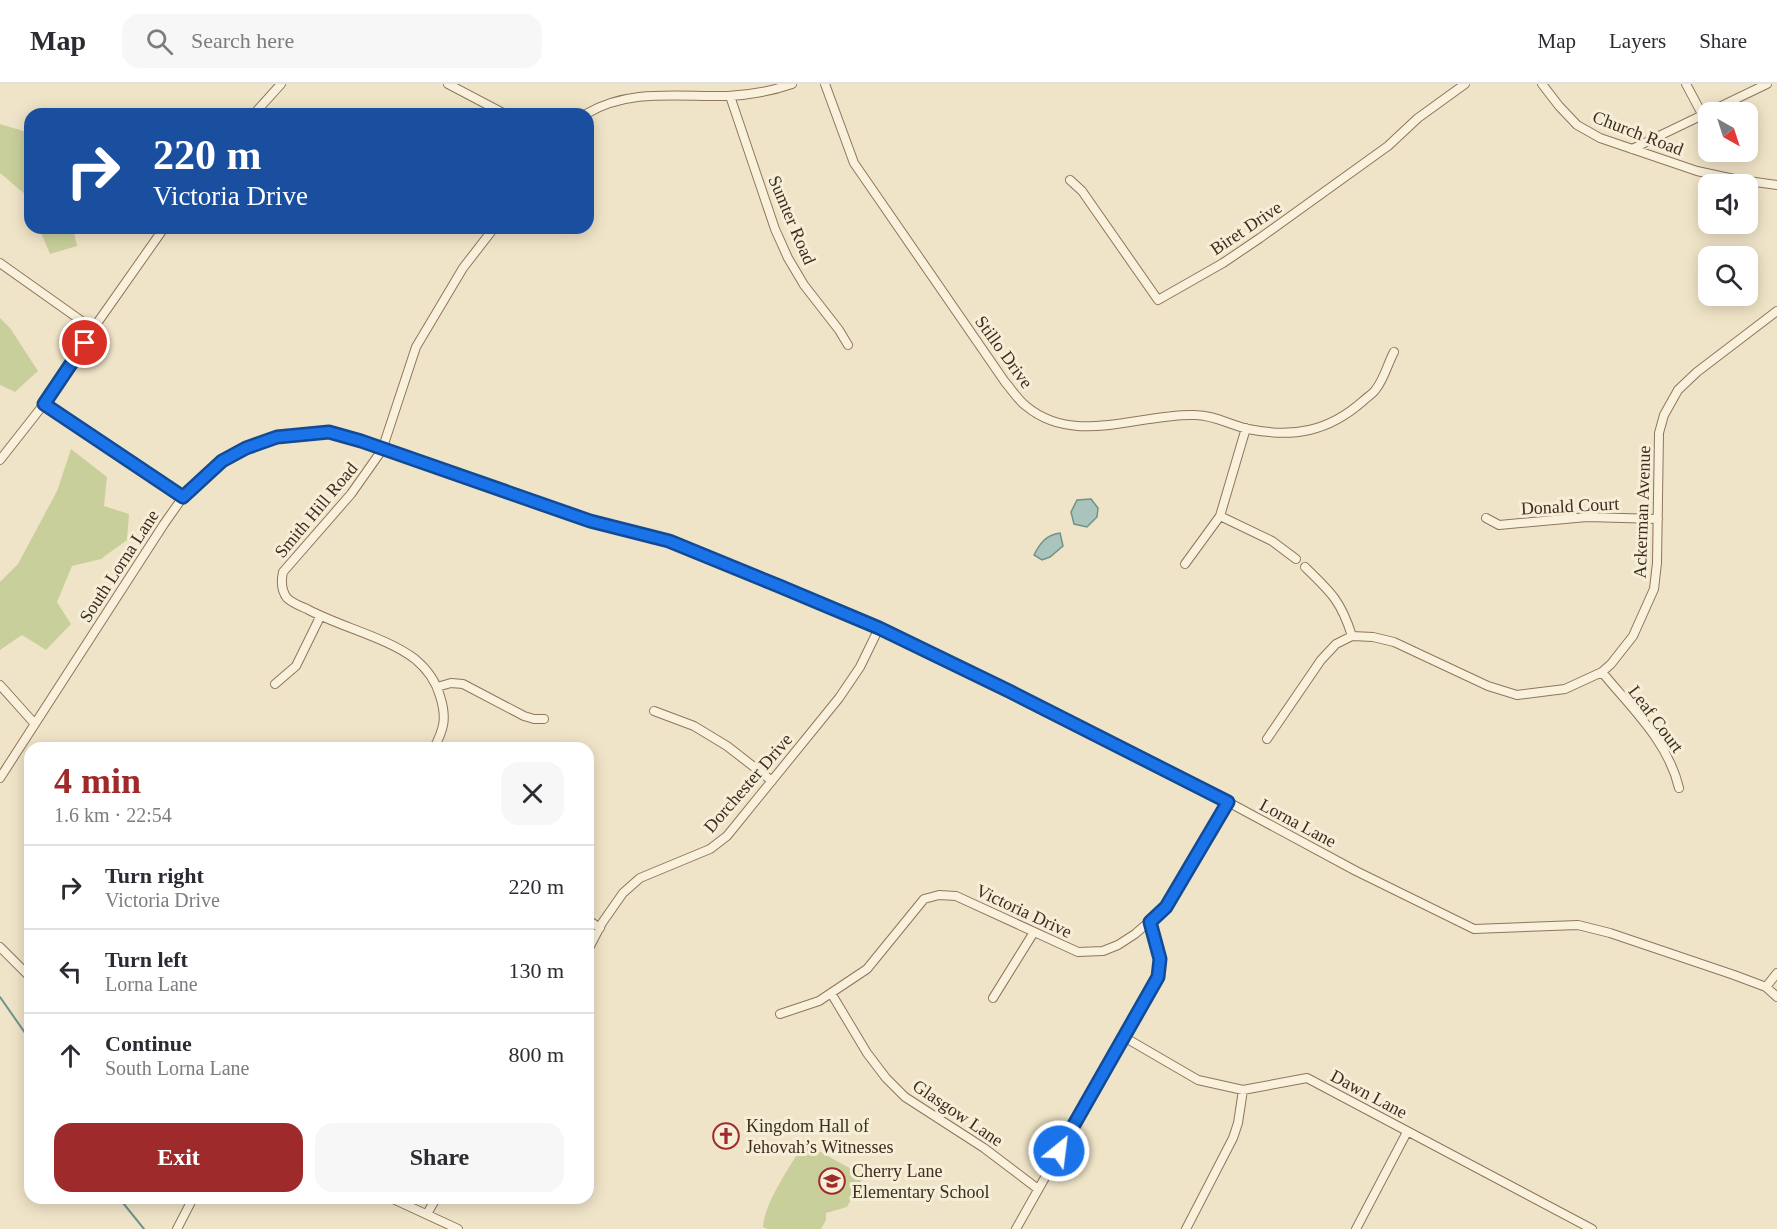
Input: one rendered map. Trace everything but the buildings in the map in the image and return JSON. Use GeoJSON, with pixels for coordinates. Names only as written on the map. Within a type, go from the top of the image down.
{"type":"FeatureCollection","features":[{"type":"Feature","properties":{"kind":"street"},"geometry":{"type":"LineString","coordinates":[[259,108],[281,84]]}},
{"type":"Feature","properties":{"kind":"street"},"geometry":{"type":"LineString","coordinates":[[448,84],[494,108]]}},
{"type":"Feature","properties":{"kind":"street"},"geometry":{"type":"LineString","coordinates":[[594,110],[607,103],[628,98],[666,95],[730,96],[757,93],[792,84]]}},
{"type":"Feature","properties":{"kind":"street","name":"Stillo Drive"},"geometry":{"type":"LineString","coordinates":[[825,84],[854,163],[1005,382],[1026,406],[1048,420],[1084,428],[1195,415],[1214,417],[1246,428],[1274,433],[1296,433],[1318,429],[1348,414],[1377,389],[1394,352]]}},
{"type":"Feature","properties":{"kind":"street","name":"Biret Drive"},"geometry":{"type":"LineString","coordinates":[[1070,180],[1082,191],[1158,300],[1260,238],[1388,146],[1418,118],[1465,84]]}},
{"type":"Feature","properties":{"kind":"street","name":"Church Road"},"geometry":{"type":"LineString","coordinates":[[1542,84],[1577,125],[1600,138],[1697,171],[1777,185]]}},
{"type":"Feature","properties":{"kind":"street"},"geometry":{"type":"LineString","coordinates":[[1686,84],[1698,106]]}},
{"type":"Feature","properties":{"kind":"street"},"geometry":{"type":"LineString","coordinates":[[1728,102],[1767,84]]}},
{"type":"Feature","properties":{"kind":"street","name":"Sumter Road"},"geometry":{"type":"LineString","coordinates":[[730,96],[775,229],[788,258],[804,285],[848,345]]}},
{"type":"Feature","properties":{"kind":"street"},"geometry":{"type":"LineString","coordinates":[[1632,149],[1698,116]]}},
{"type":"Feature","properties":{"kind":"street"},"geometry":{"type":"LineString","coordinates":[[0,459],[44,404],[160,234]]}},
{"type":"Feature","properties":{"kind":"street","name":"Smith Hill Road"},"geometry":{"type":"LineString","coordinates":[[437,742],[443,730],[444,715],[437,687],[415,659],[289,600],[281,581],[283,572],[351,494],[382,450],[416,347],[463,268],[489,234]]}},
{"type":"Feature","properties":{"kind":"street"},"geometry":{"type":"LineString","coordinates":[[0,263],[93,329]]}},
{"type":"Feature","properties":{"kind":"street","name":"Ackerman Avenue"},"geometry":{"type":"LineString","coordinates":[[1352,636],[1373,637],[1394,642],[1488,686],[1517,694],[1565,689],[1602,672],[1633,636],[1654,589],[1658,563],[1659,433],[1664,415],[1678,390],[1697,372],[1777,311]]}},
{"type":"Feature","properties":{"kind":"street"},"geometry":{"type":"LineString","coordinates":[[44,404],[183,497]]}},
{"type":"Feature","properties":{"kind":"street"},"geometry":{"type":"LineString","coordinates":[[1185,564],[1220,516],[1246,428]]}},
{"type":"Feature","properties":{"kind":"street","name":"South Lorna Lane"},"geometry":{"type":"LineString","coordinates":[[0,778],[183,497],[222,461],[246,448],[277,437],[329,432],[382,450]]}},
{"type":"Feature","properties":{"kind":"street","name":"Lorna Lane"},"geometry":{"type":"LineString","coordinates":[[382,450],[590,521],[669,541],[879,628],[1011,692],[1228,802],[1356,871],[1474,929],[1578,925],[1653,947],[1766,987],[1777,997]]}},
{"type":"Feature","properties":{"kind":"street"},"geometry":{"type":"LineString","coordinates":[[1220,516],[1272,541],[1296,559]]}},
{"type":"Feature","properties":{"kind":"street","name":"Donald Court"},"geometry":{"type":"LineString","coordinates":[[1486,518],[1499,525],[1587,517],[1658,519]]}},
{"type":"Feature","properties":{"kind":"street"},"geometry":{"type":"LineString","coordinates":[[1267,739],[1321,660],[1336,644],[1352,636],[1338,601],[1305,567]]}},
{"type":"Feature","properties":{"kind":"street"},"geometry":{"type":"LineString","coordinates":[[275,684],[296,666],[320,616]]}},
{"type":"Feature","properties":{"kind":"street","name":"Dorchester Drive"},"geometry":{"type":"LineString","coordinates":[[594,939],[623,893],[640,878],[710,849],[727,836],[839,698],[860,667],[879,628]]}},
{"type":"Feature","properties":{"kind":"street","name":"Leaf Court"},"geometry":{"type":"LineString","coordinates":[[1602,672],[1663,747],[1674,769],[1679,788]]}},
{"type":"Feature","properties":{"kind":"street"},"geometry":{"type":"LineString","coordinates":[[437,687],[451,683],[463,684],[524,716],[544,719]]}},
{"type":"Feature","properties":{"kind":"street"},"geometry":{"type":"LineString","coordinates":[[0,685],[34,723]]}},
{"type":"Feature","properties":{"kind":"street"},"geometry":{"type":"LineString","coordinates":[[654,711],[693,726],[727,746],[772,781]]}},
{"type":"Feature","properties":{"kind":"street","name":"Victoria Drive"},"geometry":{"type":"LineString","coordinates":[[780,1014],[819,1001],[867,969],[924,899],[939,895],[956,896],[1078,952],[1103,951],[1118,945],[1150,922],[1166,907],[1228,802]]}},
{"type":"Feature","properties":{"kind":"street"},"geometry":{"type":"LineString","coordinates":[[1016,1229],[1158,977],[1160,959],[1150,922]]}},
{"type":"Feature","properties":{"kind":"street"},"geometry":{"type":"LineString","coordinates":[[594,924],[600,928]]}},
{"type":"Feature","properties":{"kind":"street"},"geometry":{"type":"LineString","coordinates":[[993,998],[1034,932]]}},
{"type":"Feature","properties":{"kind":"street"},"geometry":{"type":"LineString","coordinates":[[0,947],[24,971]]}},
{"type":"Feature","properties":{"kind":"street"},"geometry":{"type":"LineString","coordinates":[[1766,987],[1777,973]]}},
{"type":"Feature","properties":{"kind":"street","name":"Glasgow Lane"},"geometry":{"type":"LineString","coordinates":[[831,993],[867,1053],[886,1078],[905,1097],[984,1148],[1038,1189]]}},
{"type":"Feature","properties":{"kind":"street","name":"Dawn Lane"},"geometry":{"type":"LineString","coordinates":[[1124,1037],[1198,1080],[1243,1090],[1306,1078],[1592,1229]]}},
{"type":"Feature","properties":{"kind":"street"},"geometry":{"type":"LineString","coordinates":[[1186,1229],[1233,1138],[1238,1123],[1243,1090]]}},
{"type":"Feature","properties":{"kind":"street"},"geometry":{"type":"LineString","coordinates":[[1356,1229],[1407,1132]]}},
{"type":"Feature","properties":{"kind":"street"},"geometry":{"type":"LineString","coordinates":[[177,1229],[190,1204]]}},
{"type":"Feature","properties":{"kind":"street"},"geometry":{"type":"LineString","coordinates":[[404,1204],[458,1229]]}},
{"type":"Feature","properties":{"kind":"street"},"geometry":{"type":"LineString","coordinates":[[427,1214],[433,1204]]}},
{"type":"Feature","properties":{"kind":"green space"},"geometry":{"type":"Polygon","coordinates":[[[0,124],[24,131],[24,193],[0,173],[0,124]]]}},
{"type":"Feature","properties":{"kind":"green space"},"geometry":{"type":"Polygon","coordinates":[[[42,234],[74,234],[77,246],[50,254],[42,234]]]}},
{"type":"Feature","properties":{"kind":"green space"},"geometry":{"type":"Polygon","coordinates":[[[0,318],[10,328],[38,371],[15,392],[0,385],[0,318]]]}},
{"type":"Feature","properties":{"kind":"green space"},"geometry":{"type":"Polygon","coordinates":[[[71,449],[107,477],[104,506],[129,514],[127,540],[101,559],[72,566],[57,602],[71,624],[46,650],[22,635],[0,650],[0,582],[18,564],[57,491],[71,449]]]}},
{"type":"Feature","properties":{"kind":"green space"},"geometry":{"type":"Polygon","coordinates":[[[801,1148],[815,1149],[864,1176],[847,1207],[826,1213],[826,1220],[821,1229],[768,1229],[763,1227],[772,1197],[801,1148]]]}},
{"type":"Feature","properties":{"kind":"water"},"geometry":{"type":"Polygon","coordinates":[[[1091,499],[1098,508],[1097,517],[1087,527],[1074,524],[1071,512],[1077,500],[1091,499]]]}},
{"type":"Feature","properties":{"kind":"water"},"geometry":{"type":"Polygon","coordinates":[[[1060,533],[1063,546],[1050,557],[1042,560],[1034,555],[1044,540],[1060,533]]]}},
{"type":"Feature","properties":{"kind":"waterway"},"geometry":{"type":"LineString","coordinates":[[0,997],[24,1031]]}},
{"type":"Feature","properties":{"kind":"waterway"},"geometry":{"type":"LineString","coordinates":[[124,1204],[144,1229]]}},
{"type":"Feature","properties":{"kind":"place","name":"Kingdom Hall of Jehovah’s Witnesses"},"geometry":{"type":"Point","coordinates":[726,1136]}},
{"type":"Feature","properties":{"kind":"place","name":"Cherry Lane Elementary School"},"geometry":{"type":"Point","coordinates":[832,1181]}},
{"type":"Feature","properties":{"kind":"route"},"geometry":{"type":"LineString","coordinates":[[85,343],[44,404],[183,497],[222,461],[246,448],[277,437],[329,432],[361,441],[590,521],[669,541],[779,586],[879,628],[1228,802],[1166,907],[1150,922],[1160,959],[1158,977],[1059,1151]]}}]}
